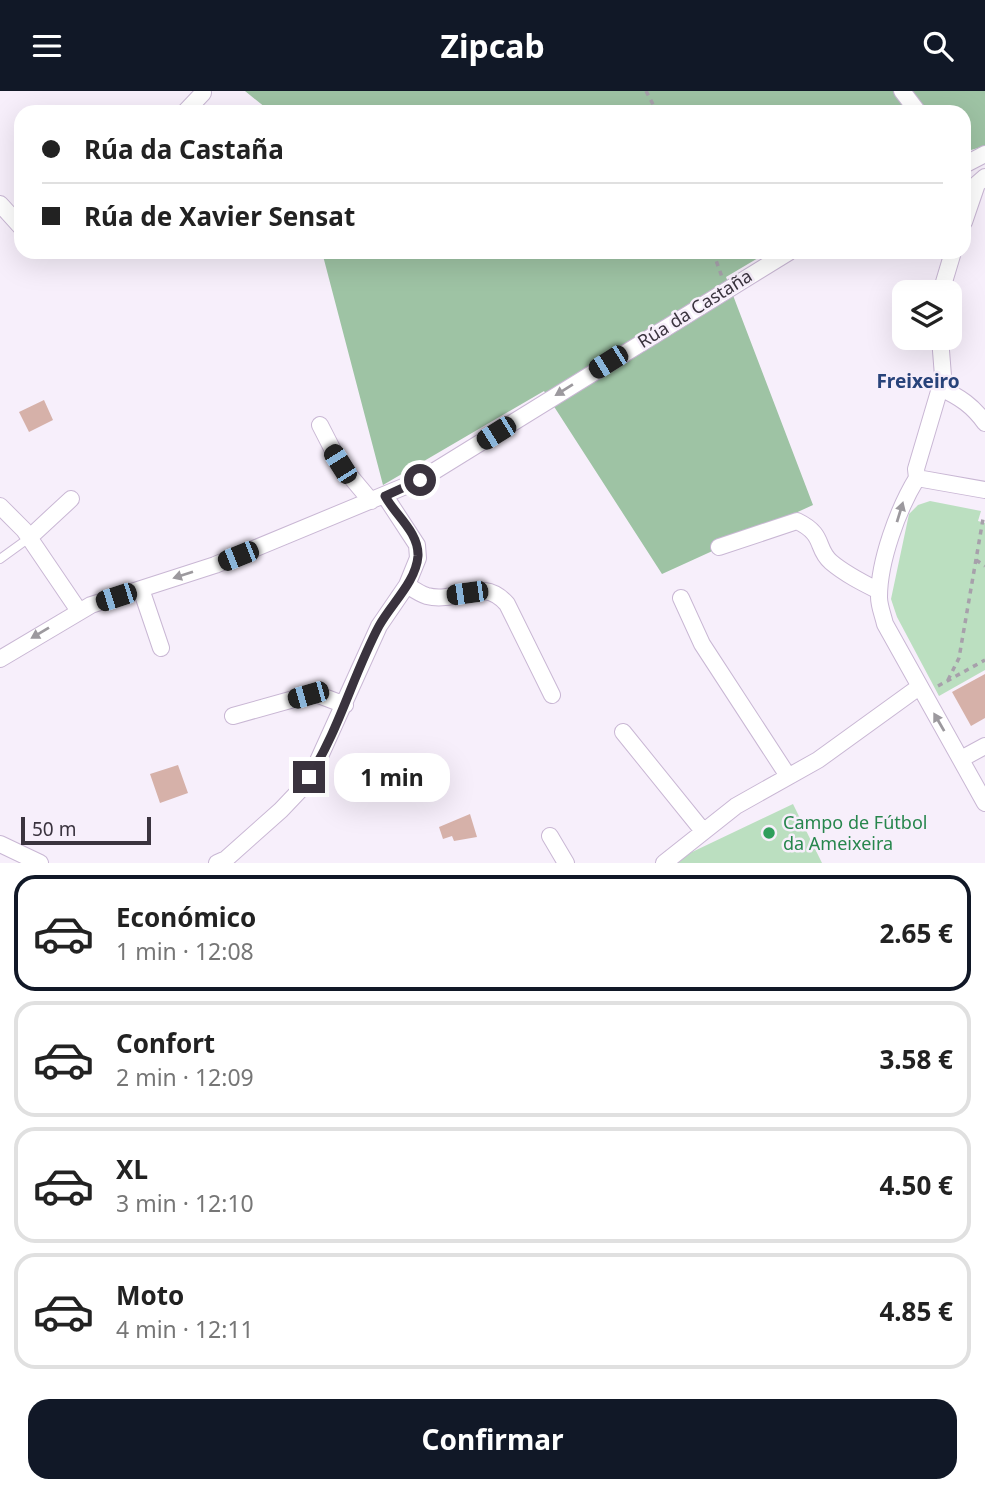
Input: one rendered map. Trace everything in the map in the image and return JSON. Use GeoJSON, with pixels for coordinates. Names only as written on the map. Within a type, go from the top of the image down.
{"type":"FeatureCollection","features":[{"type":"Feature","properties":{"kind":"street"},"geometry":{"type":"LineString","coordinates":[[902,91],[913,105]]}},
{"type":"Feature","properties":{"kind":"street"},"geometry":{"type":"LineString","coordinates":[[191,105],[203,93]]}},
{"type":"Feature","properties":{"kind":"street"},"geometry":{"type":"LineString","coordinates":[[971,206],[982,181]]}},
{"type":"Feature","properties":{"kind":"street"},"geometry":{"type":"LineString","coordinates":[[0,204],[14,219]]}},
{"type":"Feature","properties":{"kind":"street","name":"Rúa da Castaña"},"geometry":{"type":"LineString","coordinates":[[0,659],[79,611],[215,565],[420,480],[777,259]]}},
{"type":"Feature","properties":{"kind":"street"},"geometry":{"type":"LineString","coordinates":[[945,280],[951,259]]}},
{"type":"Feature","properties":{"kind":"street"},"geometry":{"type":"LineString","coordinates":[[941,350],[943,376],[940,388],[916,469],[917,478],[904,500],[880,577],[878,601],[885,624],[926,688],[985,803]]}},
{"type":"Feature","properties":{"kind":"street"},"geometry":{"type":"LineString","coordinates":[[940,388],[958,396],[976,410],[985,423]]}},
{"type":"Feature","properties":{"kind":"street"},"geometry":{"type":"LineString","coordinates":[[224,861],[300,790],[317,763],[345,705],[379,626],[407,585],[418,558],[417,545],[378,499],[340,464],[320,425]]}},
{"type":"Feature","properties":{"kind":"street"},"geometry":{"type":"LineString","coordinates":[[917,478],[985,490]]}},
{"type":"Feature","properties":{"kind":"street"},"geometry":{"type":"LineString","coordinates":[[29,538],[71,499]]}},
{"type":"Feature","properties":{"kind":"street"},"geometry":{"type":"LineString","coordinates":[[0,506],[29,538],[79,611]]}},
{"type":"Feature","properties":{"kind":"street"},"geometry":{"type":"LineString","coordinates":[[719,547],[797,521],[810,527],[820,540],[829,560],[879,591]]}},
{"type":"Feature","properties":{"kind":"street"},"geometry":{"type":"LineString","coordinates":[[407,585],[426,596],[443,597],[491,590],[499,595],[507,604],[552,695]]}},
{"type":"Feature","properties":{"kind":"street"},"geometry":{"type":"LineString","coordinates":[[141,589],[161,648]]}},
{"type":"Feature","properties":{"kind":"street"},"geometry":{"type":"LineString","coordinates":[[681,598],[702,644],[788,776]]}},
{"type":"Feature","properties":{"kind":"street"},"geometry":{"type":"LineString","coordinates":[[664,863],[736,806],[818,760],[926,688]]}},
{"type":"Feature","properties":{"kind":"street"},"geometry":{"type":"LineString","coordinates":[[233,716],[316,694],[345,705]]}},
{"type":"Feature","properties":{"kind":"street"},"geometry":{"type":"LineString","coordinates":[[623,732],[703,831]]}},
{"type":"Feature","properties":{"kind":"street"},"geometry":{"type":"LineString","coordinates":[[961,759],[985,746]]}},
{"type":"Feature","properties":{"kind":"street"},"geometry":{"type":"LineString","coordinates":[[550,836],[566,863]]}},
{"type":"Feature","properties":{"kind":"street"},"geometry":{"type":"LineString","coordinates":[[0,844],[40,863]]}},
{"type":"Feature","properties":{"kind":"lane"},"geometry":{"type":"LineString","coordinates":[[0,559],[29,538]]}},
{"type":"Feature","properties":{"kind":"path"},"geometry":{"type":"LineString","coordinates":[[715,259],[725,289]]}},
{"type":"Feature","properties":{"kind":"path"},"geometry":{"type":"LineString","coordinates":[[948,680],[959,658],[983,519]]}},
{"type":"Feature","properties":{"kind":"path"},"geometry":{"type":"LineString","coordinates":[[976,560],[985,566]]}},
{"type":"Feature","properties":{"kind":"path"},"geometry":{"type":"LineString","coordinates":[[926,688],[948,680],[985,660]]}},
{"type":"Feature","properties":{"kind":"green space"},"geometry":{"type":"Polygon","coordinates":[[[245,91],[985,91],[985,146],[971,150],[971,105],[262,105],[245,91]]]}},
{"type":"Feature","properties":{"kind":"green space"},"geometry":{"type":"Polygon","coordinates":[[[324,259],[756,259],[726,277],[813,505],[662,574],[544,391],[383,485],[324,259]]]}},
{"type":"Feature","properties":{"kind":"green space"},"geometry":{"type":"Polygon","coordinates":[[[930,501],[981,511],[978,521],[985,523],[985,670],[939,696],[897,617],[891,599],[909,514],[918,505],[930,501]]]}},
{"type":"Feature","properties":{"kind":"green space","name":"Campo de Fútbol da Ameixeira"},"geometry":{"type":"Polygon","coordinates":[[[793,804],[822,863],[669,863],[793,804]]]}},
{"type":"Feature","properties":{"kind":"building"},"geometry":{"type":"Polygon","coordinates":[[[44,400],[53,420],[29,432],[19,412],[44,400]]]}},
{"type":"Feature","properties":{"kind":"building"},"geometry":{"type":"Polygon","coordinates":[[[985,674],[985,718],[971,726],[952,692],[985,674]]]}},
{"type":"Feature","properties":{"kind":"building"},"geometry":{"type":"Polygon","coordinates":[[[178,765],[188,793],[160,803],[150,774],[178,765]]]}},
{"type":"Feature","properties":{"kind":"building"},"geometry":{"type":"Polygon","coordinates":[[[470,814],[477,837],[454,841],[452,836],[443,839],[439,827],[470,814]]]}},
{"type":"Feature","properties":{"kind":"place","name":"Campo de Fútbol da Ameixeira"},"geometry":{"type":"Point","coordinates":[769,833]}},
{"type":"Feature","properties":{"kind":"district","name":"Freixeiro"},"geometry":{"type":"Point","coordinates":[918,381]}},
{"type":"Feature","properties":{"kind":"route"},"geometry":{"type":"LineString","coordinates":[[309,777],[345,705],[379,626],[407,585],[418,558],[417,545],[411,533],[385,496],[420,480]]}}]}
